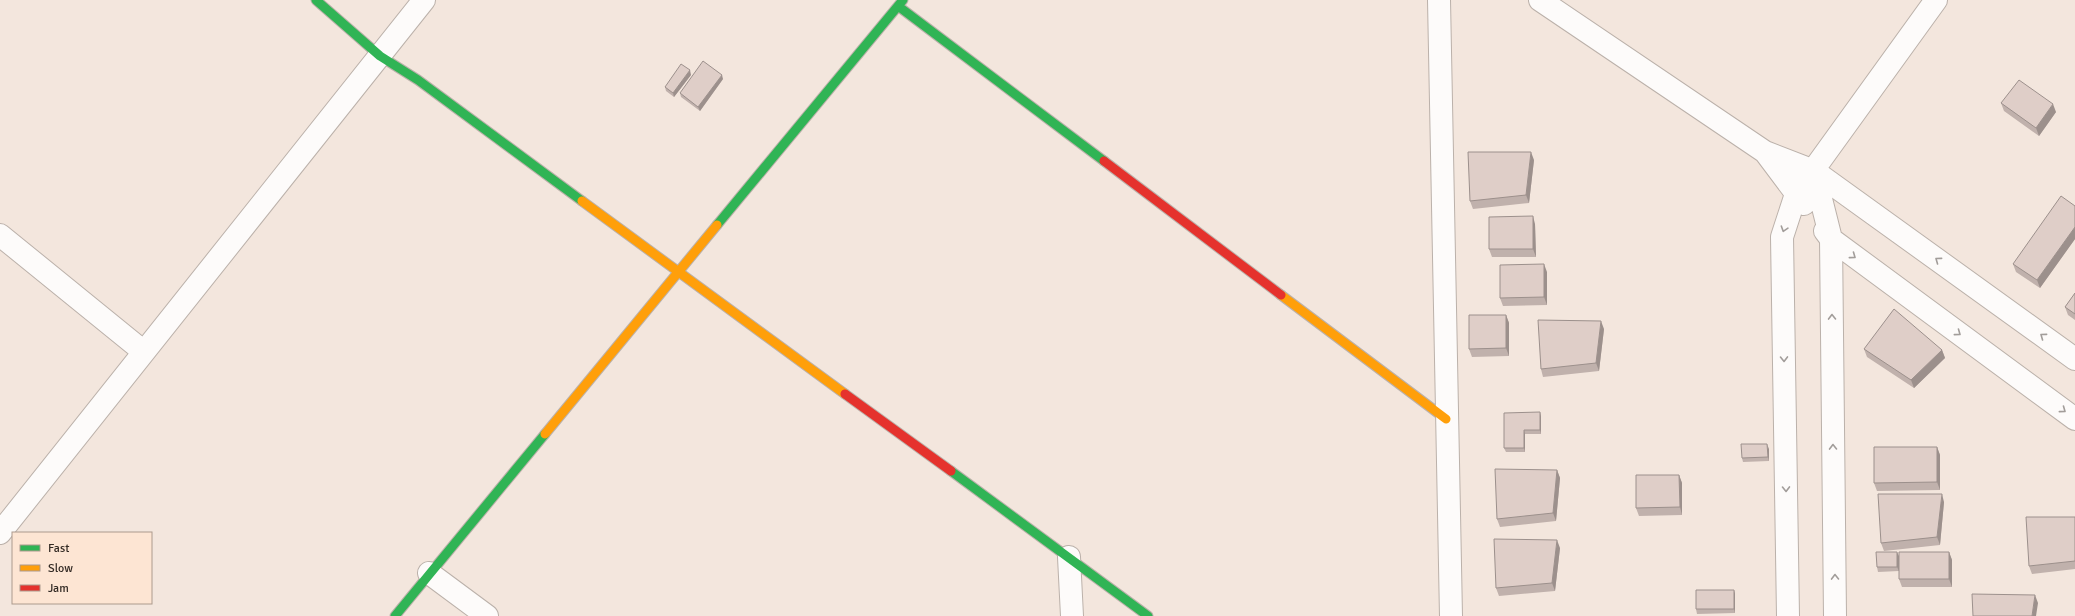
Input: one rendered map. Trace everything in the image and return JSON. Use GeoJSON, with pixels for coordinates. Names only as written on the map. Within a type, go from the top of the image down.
{"type":"FeatureCollection","features":[{"type":"Feature","properties":{"kind":"street"},"geometry":{"type":"LineString","coordinates":[[316,0],[380,56],[418,80],[1148,616]]}},
{"type":"Feature","properties":{"kind":"street"},"geometry":{"type":"LineString","coordinates":[[0,533],[424,0]]}},
{"type":"Feature","properties":{"kind":"street"},"geometry":{"type":"LineString","coordinates":[[1439,0],[1451,616]]}},
{"type":"Feature","properties":{"kind":"street"},"geometry":{"type":"LineString","coordinates":[[1540,0],[1765,152],[1814,171],[2075,359]]}},
{"type":"Feature","properties":{"kind":"street"},"geometry":{"type":"LineString","coordinates":[[1788,616],[1782,237],[1796,194],[1936,0]]}},
{"type":"Feature","properties":{"kind":"street"},"geometry":{"type":"LineString","coordinates":[[395,616],[678,271],[901,3],[1446,419]]}},
{"type":"Feature","properties":{"kind":"street"},"geometry":{"type":"LineString","coordinates":[[1765,152],[1831,239],[2075,419]]}},
{"type":"Feature","properties":{"kind":"street"},"geometry":{"type":"LineString","coordinates":[[1814,171],[1831,239],[1835,616]]}},
{"type":"Feature","properties":{"kind":"street"},"geometry":{"type":"LineString","coordinates":[[0,235],[144,352]]}},
{"type":"Feature","properties":{"kind":"street"},"geometry":{"type":"LineString","coordinates":[[1068,557],[1072,616]]}},
{"type":"Feature","properties":{"kind":"street"},"geometry":{"type":"LineString","coordinates":[[429,573],[487,616]]}},
{"type":"Feature","properties":{"kind":"building"},"geometry":{"type":"Polygon","coordinates":[[[703,61],[722,75],[698,107],[680,93],[703,61]]]}},
{"type":"Feature","properties":{"kind":"building"},"geometry":{"type":"Polygon","coordinates":[[[681,64],[690,70],[673,93],[665,87],[681,64]]]}},
{"type":"Feature","properties":{"kind":"building"},"geometry":{"type":"Polygon","coordinates":[[[2019,80],[2053,104],[2036,128],[2001,103],[2019,80]]]}},
{"type":"Feature","properties":{"kind":"building"},"geometry":{"type":"Polygon","coordinates":[[[1468,152],[1531,152],[1526,195],[1470,201],[1468,152]]]}},
{"type":"Feature","properties":{"kind":"building"},"geometry":{"type":"Polygon","coordinates":[[[2061,196],[2075,206],[2075,227],[2037,280],[2013,264],[2061,196]]]}},
{"type":"Feature","properties":{"kind":"building"},"geometry":{"type":"Polygon","coordinates":[[[1533,216],[1533,249],[1489,249],[1489,217],[1533,216]]]}},
{"type":"Feature","properties":{"kind":"building"},"geometry":{"type":"Polygon","coordinates":[[[1544,264],[1544,297],[1500,298],[1500,265],[1544,264]]]}},
{"type":"Feature","properties":{"kind":"building"},"geometry":{"type":"Polygon","coordinates":[[[2075,293],[2075,314],[2065,307],[2075,293]]]}},
{"type":"Feature","properties":{"kind":"building"},"geometry":{"type":"Polygon","coordinates":[[[1894,309],[1942,350],[1911,380],[1864,349],[1894,309]]]}},
{"type":"Feature","properties":{"kind":"building"},"geometry":{"type":"Polygon","coordinates":[[[1469,315],[1506,315],[1506,348],[1469,349],[1469,315]]]}},
{"type":"Feature","properties":{"kind":"building"},"geometry":{"type":"Polygon","coordinates":[[[1538,320],[1601,321],[1596,363],[1541,369],[1538,320]]]}},
{"type":"Feature","properties":{"kind":"building"},"geometry":{"type":"Polygon","coordinates":[[[1540,412],[1540,430],[1524,430],[1524,448],[1504,448],[1504,413],[1540,412]]]}},
{"type":"Feature","properties":{"kind":"building"},"geometry":{"type":"Polygon","coordinates":[[[1741,444],[1767,444],[1768,457],[1742,458],[1741,444]]]}},
{"type":"Feature","properties":{"kind":"building"},"geometry":{"type":"Polygon","coordinates":[[[1874,447],[1937,447],[1937,482],[1874,483],[1874,447]]]}},
{"type":"Feature","properties":{"kind":"building"},"geometry":{"type":"Polygon","coordinates":[[[1495,469],[1557,470],[1553,513],[1497,519],[1495,469]]]}},
{"type":"Feature","properties":{"kind":"building"},"geometry":{"type":"Polygon","coordinates":[[[1636,475],[1679,475],[1680,507],[1636,508],[1636,475]]]}},
{"type":"Feature","properties":{"kind":"building"},"geometry":{"type":"Polygon","coordinates":[[[1878,494],[1942,494],[1937,537],[1881,543],[1878,494]]]}},
{"type":"Feature","properties":{"kind":"building"},"geometry":{"type":"Polygon","coordinates":[[[2026,517],[2075,517],[2075,561],[2029,566],[2026,517]]]}},
{"type":"Feature","properties":{"kind":"building"},"geometry":{"type":"Polygon","coordinates":[[[1494,539],[1557,540],[1552,583],[1496,588],[1494,539]]]}},
{"type":"Feature","properties":{"kind":"building"},"geometry":{"type":"Polygon","coordinates":[[[1876,552],[1897,552],[1897,567],[1877,567],[1876,552]]]}},
{"type":"Feature","properties":{"kind":"building"},"geometry":{"type":"Polygon","coordinates":[[[1899,552],[1949,552],[1949,579],[1899,579],[1899,552]]]}},
{"type":"Feature","properties":{"kind":"building"},"geometry":{"type":"Polygon","coordinates":[[[1696,590],[1734,590],[1734,609],[1696,609],[1696,590]]]}},
{"type":"Feature","properties":{"kind":"building"},"geometry":{"type":"Polygon","coordinates":[[[1972,594],[2035,595],[2032,616],[1973,616],[1972,594]]]}},
{"type":"Feature","properties":{"kind":"traffic: fast"},"geometry":{"type":"LineString","coordinates":[[316,0],[380,56],[418,80],[582,201]]}},
{"type":"Feature","properties":{"kind":"traffic: fast"},"geometry":{"type":"LineString","coordinates":[[717,225],[903,0]]}},
{"type":"Feature","properties":{"kind":"traffic: fast"},"geometry":{"type":"LineString","coordinates":[[898,6],[1104,161]]}},
{"type":"Feature","properties":{"kind":"traffic: fast"},"geometry":{"type":"LineString","coordinates":[[395,616],[545,434]]}},
{"type":"Feature","properties":{"kind":"traffic: fast"},"geometry":{"type":"LineString","coordinates":[[951,471],[1148,616]]}},
{"type":"Feature","properties":{"kind":"traffic: slow"},"geometry":{"type":"LineString","coordinates":[[582,201],[845,394]]}},
{"type":"Feature","properties":{"kind":"traffic: slow"},"geometry":{"type":"LineString","coordinates":[[545,434],[717,225]]}},
{"type":"Feature","properties":{"kind":"traffic: slow"},"geometry":{"type":"LineString","coordinates":[[1281,295],[1446,419]]}},
{"type":"Feature","properties":{"kind":"traffic: jam"},"geometry":{"type":"LineString","coordinates":[[1104,161],[1281,295]]}},
{"type":"Feature","properties":{"kind":"traffic: jam"},"geometry":{"type":"LineString","coordinates":[[845,394],[951,471]]}}]}
